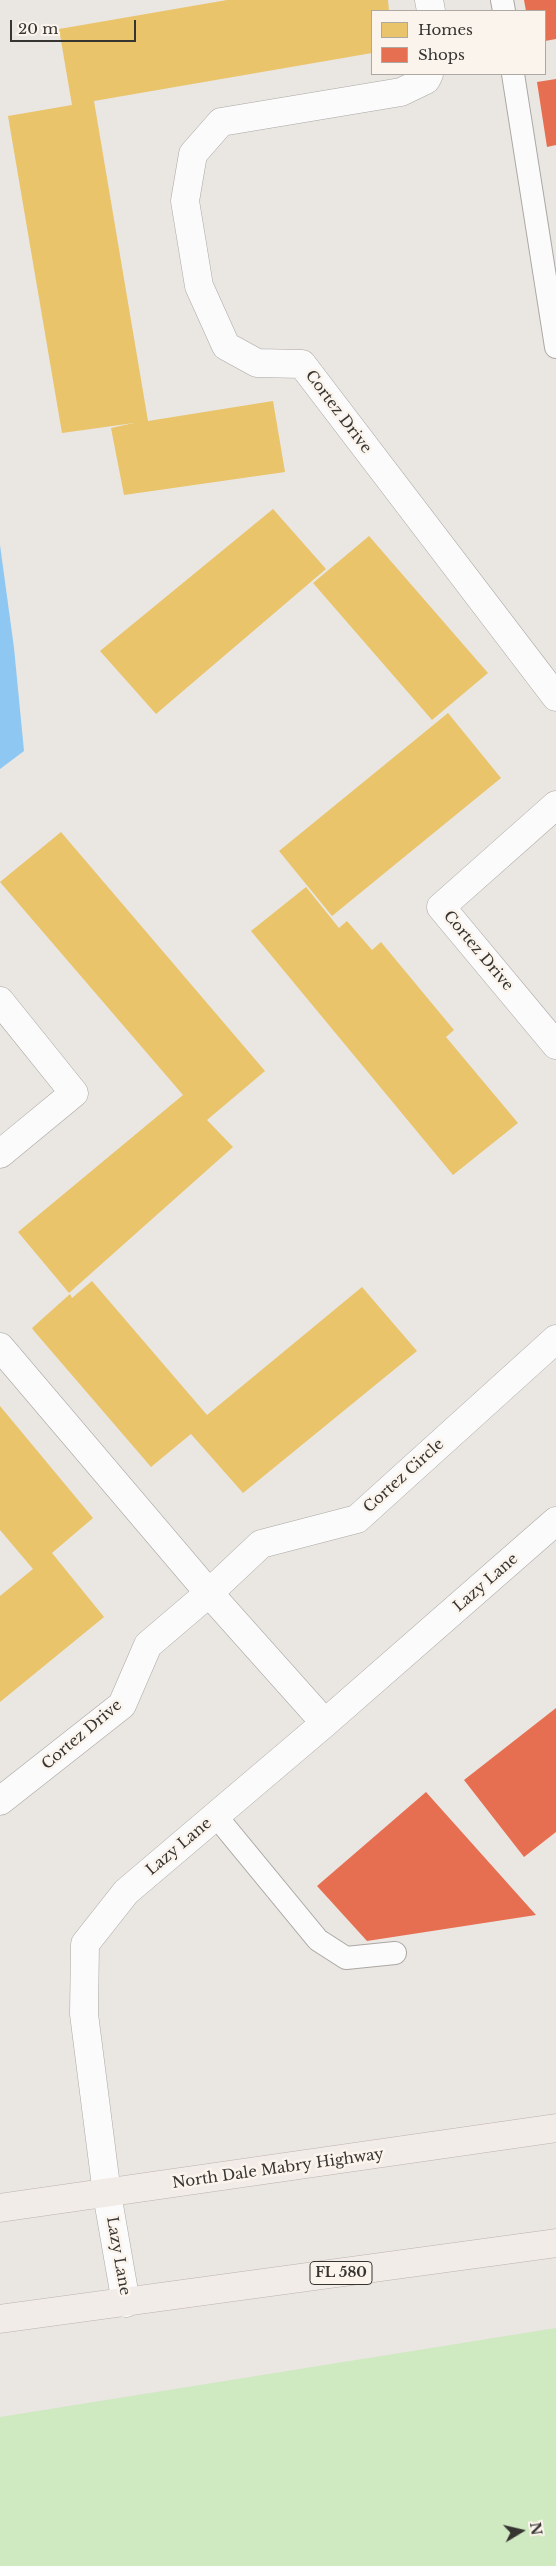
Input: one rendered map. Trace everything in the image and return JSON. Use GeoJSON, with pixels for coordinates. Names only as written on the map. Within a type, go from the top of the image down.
{"type":"FeatureCollection","features":[{"type":"Feature","properties":{"kind":"main road","name":"North Dale Mabry Highway"},"geometry":{"type":"LineString","coordinates":[[0,2208],[556,2128]]}},
{"type":"Feature","properties":{"kind":"main road","name":"FL 580"},"geometry":{"type":"LineString","coordinates":[[0,2319],[126,2304],[556,2244]]}},
{"type":"Feature","properties":{"kind":"street","name":"Cortez Drive"},"geometry":{"type":"LineString","coordinates":[[428,75],[426,80],[401,92],[221,122],[193,154],[185,202],[198,286],[226,346],[257,364],[302,364],[556,697]]}},
{"type":"Feature","properties":{"kind":"street","name":"Cortez Drive"},"geometry":{"type":"LineString","coordinates":[[556,805],[441,907],[556,1045]]}},
{"type":"Feature","properties":{"kind":"street"},"geometry":{"type":"LineString","coordinates":[[0,1000],[74,1093],[0,1154]]}},
{"type":"Feature","properties":{"kind":"street","name":"Cortez Circle"},"geometry":{"type":"LineString","coordinates":[[209,1593],[261,1544],[357,1519],[556,1339]]}},
{"type":"Feature","properties":{"kind":"street"},"geometry":{"type":"LineString","coordinates":[[0,1347],[209,1593],[325,1724]]}},
{"type":"Feature","properties":{"kind":"street","name":"Lazy Lane"},"geometry":{"type":"LineString","coordinates":[[126,2304],[107,2194],[84,2014],[85,1944],[126,1892],[325,1724],[556,1522]]}},
{"type":"Feature","properties":{"kind":"street","name":"Cortez Drive"},"geometry":{"type":"LineString","coordinates":[[0,1801],[122,1705],[148,1645],[209,1593]]}},
{"type":"Feature","properties":{"kind":"lane"},"geometry":{"type":"LineString","coordinates":[[513,75],[556,347]]}},
{"type":"Feature","properties":{"kind":"lane"},"geometry":{"type":"LineString","coordinates":[[216,1816],[318,1940],[346,1958],[395,1953]]}},
{"type":"Feature","properties":{"kind":"green space"},"geometry":{"type":"Polygon","coordinates":[[[556,2328],[556,2566],[0,2566],[0,2417],[556,2328]]]}},
{"type":"Feature","properties":{"kind":"water"},"geometry":{"type":"Polygon","coordinates":[[[0,545],[14,648],[24,751],[0,769],[0,545]]]}},
{"type":"Feature","properties":{"kind":"building: Homes"},"geometry":{"type":"Polygon","coordinates":[[[227,0],[388,0],[389,10],[371,10],[371,53],[94,101],[148,421],[273,401],[285,472],[124,495],[111,428],[134,423],[62,433],[8,116],[72,105],[59,29],[227,0]]]}},
{"type":"Feature","properties":{"kind":"building: Homes"},"geometry":{"type":"Polygon","coordinates":[[[273,509],[326,569],[156,714],[100,651],[273,509]]]}},
{"type":"Feature","properties":{"kind":"building: Homes"},"geometry":{"type":"Polygon","coordinates":[[[369,536],[488,673],[432,720],[313,583],[369,536]]]}},
{"type":"Feature","properties":{"kind":"building: Homes"},"geometry":{"type":"Polygon","coordinates":[[[448,713],[501,778],[332,916],[279,851],[448,713]]]}},
{"type":"Feature","properties":{"kind":"building: Homes"},"geometry":{"type":"Polygon","coordinates":[[[61,832],[265,1071],[207,1120],[233,1147],[69,1293],[18,1232],[183,1095],[0,882],[61,832]]]}},
{"type":"Feature","properties":{"kind":"building: Homes"},"geometry":{"type":"Polygon","coordinates":[[[306,887],[339,928],[347,921],[372,950],[381,942],[454,1030],[446,1037],[518,1123],[453,1175],[251,931],[306,887]]]}},
{"type":"Feature","properties":{"kind":"building: Homes"},"geometry":{"type":"Polygon","coordinates":[[[92,1281],[207,1415],[362,1287],[417,1351],[243,1493],[191,1434],[151,1467],[34,1331],[32,1328],[70,1294],[72,1298],[92,1281]]]}},
{"type":"Feature","properties":{"kind":"building: Homes"},"geometry":{"type":"Polygon","coordinates":[[[0,1406],[93,1518],[52,1553],[104,1617],[0,1702],[0,1596],[33,1569],[0,1530],[0,1406]]]}},
{"type":"Feature","properties":{"kind":"building: Shops"},"geometry":{"type":"Polygon","coordinates":[[[524,0],[556,0],[556,39],[546,41],[546,10],[526,10],[524,0]]]}},
{"type":"Feature","properties":{"kind":"building: Shops"},"geometry":{"type":"Polygon","coordinates":[[[556,79],[556,145],[547,147],[537,82],[556,79]]]}},
{"type":"Feature","properties":{"kind":"building: Shops"},"geometry":{"type":"Polygon","coordinates":[[[556,1708],[556,1832],[524,1857],[464,1780],[556,1708]]]}},
{"type":"Feature","properties":{"kind":"building: Shops"},"geometry":{"type":"Polygon","coordinates":[[[426,1792],[536,1915],[367,1941],[317,1886],[426,1792]]]}}]}
